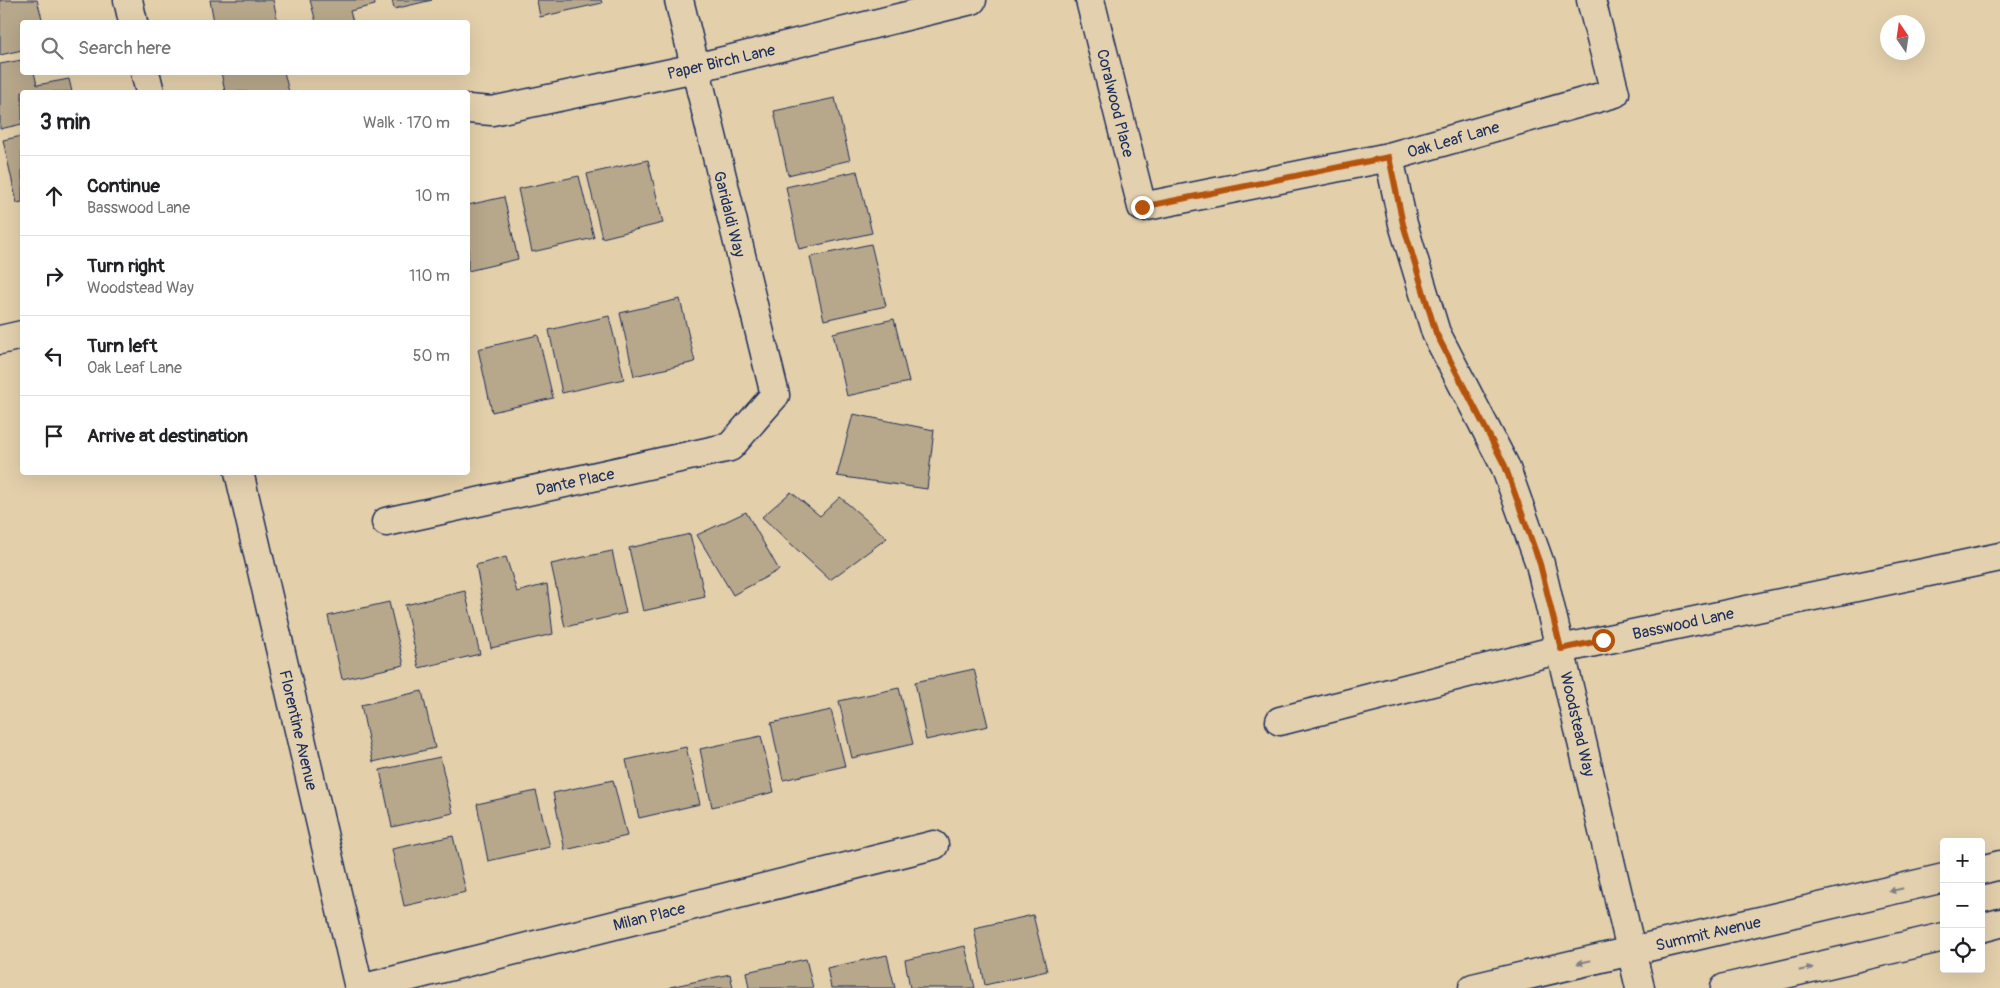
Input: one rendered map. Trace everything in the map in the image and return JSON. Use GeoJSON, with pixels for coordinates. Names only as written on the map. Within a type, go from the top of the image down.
{"type":"FeatureCollection","features":[{"type":"Feature","properties":{"kind":"street"},"geometry":{"type":"LineString","coordinates":[[128,0],[133,20]]}},
{"type":"Feature","properties":{"kind":"street","name":"Garidaldi Way"},"geometry":{"type":"LineString","coordinates":[[679,0],[775,395],[753,421]]}},
{"type":"Feature","properties":{"kind":"street","name":"Paper Birch Lane"},"geometry":{"type":"LineString","coordinates":[[470,109],[492,111],[696,68],[972,0]]}},
{"type":"Feature","properties":{"kind":"street","name":"Coralwood Place"},"geometry":{"type":"LineString","coordinates":[[1090,0],[1142,207]]}},
{"type":"Feature","properties":{"kind":"street","name":"Oak Leaf Lane"},"geometry":{"type":"LineString","coordinates":[[1142,207],[1389,157],[1615,93],[1591,0]]}},
{"type":"Feature","properties":{"kind":"street"},"geometry":{"type":"LineString","coordinates":[[146,75],[150,90]]}},
{"type":"Feature","properties":{"kind":"street","name":"Woodstead Way"},"geometry":{"type":"LineString","coordinates":[[1389,157],[1403,224],[1436,333],[1505,466],[1540,564],[1640,988]]}},
{"type":"Feature","properties":{"kind":"street"},"geometry":{"type":"LineString","coordinates":[[0,340],[20,335]]}},
{"type":"Feature","properties":{"kind":"street","name":"Dante Place"},"geometry":{"type":"LineString","coordinates":[[386,522],[730,447],[753,421]]}},
{"type":"Feature","properties":{"kind":"street","name":"Florentine Avenue"},"geometry":{"type":"LineString","coordinates":[[240,475],[359,988]]}},
{"type":"Feature","properties":{"kind":"street","name":"Basswood Lane"},"geometry":{"type":"LineString","coordinates":[[1280,721],[1561,649],[2000,557]]}},
{"type":"Feature","properties":{"kind":"street","name":"Milan Place"},"geometry":{"type":"LineString","coordinates":[[364,988],[934,845]]}},
{"type":"Feature","properties":{"kind":"street"},"geometry":{"type":"LineString","coordinates":[[1985,869],[2000,865]]}},
{"type":"Feature","properties":{"kind":"street","name":"Summit Avenue"},"geometry":{"type":"LineString","coordinates":[[1473,988],[1940,879]]}},
{"type":"Feature","properties":{"kind":"street"},"geometry":{"type":"LineString","coordinates":[[1985,927],[2000,923]]}},
{"type":"Feature","properties":{"kind":"street"},"geometry":{"type":"LineString","coordinates":[[1725,988],[1940,938]]}},
{"type":"Feature","properties":{"kind":"building"},"geometry":{"type":"Polygon","coordinates":[[[0,0],[37,0],[42,20],[20,20],[20,50],[0,55],[0,0]]]}},
{"type":"Feature","properties":{"kind":"building"},"geometry":{"type":"Polygon","coordinates":[[[210,0],[273,0],[278,20],[214,20],[210,0]]]}},
{"type":"Feature","properties":{"kind":"building"},"geometry":{"type":"Polygon","coordinates":[[[310,0],[374,0],[375,5],[350,11],[352,20],[315,20],[310,0]]]}},
{"type":"Feature","properties":{"kind":"building"},"geometry":{"type":"Polygon","coordinates":[[[392,0],[432,0],[394,9],[392,0]]]}},
{"type":"Feature","properties":{"kind":"building"},"geometry":{"type":"Polygon","coordinates":[[[537,0],[601,0],[602,3],[540,17],[537,0]]]}},
{"type":"Feature","properties":{"kind":"building"},"geometry":{"type":"Polygon","coordinates":[[[20,60],[20,75],[35,75],[37,85],[69,79],[72,90],[20,90],[20,124],[0,129],[0,64],[20,60]]]}},
{"type":"Feature","properties":{"kind":"building"},"geometry":{"type":"Polygon","coordinates":[[[222,75],[285,75],[288,90],[225,90],[222,75]]]}},
{"type":"Feature","properties":{"kind":"building"},"geometry":{"type":"Polygon","coordinates":[[[835,98],[850,160],[788,175],[774,111],[835,98]]]}},
{"type":"Feature","properties":{"kind":"building"},"geometry":{"type":"Polygon","coordinates":[[[20,136],[20,202],[17,203],[3,140],[20,136]]]}},
{"type":"Feature","properties":{"kind":"building"},"geometry":{"type":"Polygon","coordinates":[[[648,160],[663,223],[602,238],[587,174],[648,160]]]}},
{"type":"Feature","properties":{"kind":"building"},"geometry":{"type":"Polygon","coordinates":[[[857,171],[872,233],[799,249],[786,187],[857,171]]]}},
{"type":"Feature","properties":{"kind":"building"},"geometry":{"type":"Polygon","coordinates":[[[579,176],[594,238],[532,252],[518,189],[579,176]]]}},
{"type":"Feature","properties":{"kind":"building"},"geometry":{"type":"Polygon","coordinates":[[[504,197],[518,259],[470,271],[470,205],[504,197]]]}},
{"type":"Feature","properties":{"kind":"building"},"geometry":{"type":"Polygon","coordinates":[[[871,244],[886,306],[824,320],[810,257],[871,244]]]}},
{"type":"Feature","properties":{"kind":"building"},"geometry":{"type":"Polygon","coordinates":[[[680,299],[695,362],[634,376],[620,313],[680,299]]]}},
{"type":"Feature","properties":{"kind":"building"},"geometry":{"type":"Polygon","coordinates":[[[609,316],[624,379],[562,393],[549,330],[609,316]]]}},
{"type":"Feature","properties":{"kind":"building"},"geometry":{"type":"Polygon","coordinates":[[[894,319],[909,382],[847,396],[833,333],[894,319]]]}},
{"type":"Feature","properties":{"kind":"building"},"geometry":{"type":"Polygon","coordinates":[[[538,335],[553,398],[492,412],[478,349],[538,335]]]}},
{"type":"Feature","properties":{"kind":"building"},"geometry":{"type":"Polygon","coordinates":[[[853,414],[934,430],[927,489],[837,476],[853,414]]]}},
{"type":"Feature","properties":{"kind":"building"},"geometry":{"type":"Polygon","coordinates":[[[791,492],[820,516],[840,497],[887,538],[830,580],[762,517],[791,492]]]}},
{"type":"Feature","properties":{"kind":"building"},"geometry":{"type":"Polygon","coordinates":[[[746,512],[779,570],[733,595],[697,535],[746,512]]]}},
{"type":"Feature","properties":{"kind":"building"},"geometry":{"type":"Polygon","coordinates":[[[690,534],[705,597],[643,611],[629,548],[690,534]]]}},
{"type":"Feature","properties":{"kind":"building"},"geometry":{"type":"Polygon","coordinates":[[[612,551],[626,613],[565,627],[551,564],[612,551]]]}},
{"type":"Feature","properties":{"kind":"building"},"geometry":{"type":"Polygon","coordinates":[[[506,557],[517,592],[547,584],[553,634],[491,648],[476,565],[506,557]]]}},
{"type":"Feature","properties":{"kind":"building"},"geometry":{"type":"Polygon","coordinates":[[[465,591],[480,654],[419,668],[405,605],[465,591]]]}},
{"type":"Feature","properties":{"kind":"building"},"geometry":{"type":"Polygon","coordinates":[[[389,602],[404,665],[342,679],[328,616],[389,602]]]}},
{"type":"Feature","properties":{"kind":"building"},"geometry":{"type":"Polygon","coordinates":[[[974,669],[988,726],[926,740],[915,682],[974,669]]]}},
{"type":"Feature","properties":{"kind":"building"},"geometry":{"type":"Polygon","coordinates":[[[899,688],[913,744],[852,758],[839,701],[899,688]]]}},
{"type":"Feature","properties":{"kind":"building"},"geometry":{"type":"Polygon","coordinates":[[[422,691],[435,748],[373,762],[361,705],[422,691]]]}},
{"type":"Feature","properties":{"kind":"building"},"geometry":{"type":"Polygon","coordinates":[[[831,710],[845,766],[783,780],[771,723],[831,710]]]}},
{"type":"Feature","properties":{"kind":"building"},"geometry":{"type":"Polygon","coordinates":[[[761,736],[774,792],[712,807],[700,749],[761,736]]]}},
{"type":"Feature","properties":{"kind":"building"},"geometry":{"type":"Polygon","coordinates":[[[686,747],[700,804],[639,818],[626,760],[686,747]]]}},
{"type":"Feature","properties":{"kind":"building"},"geometry":{"type":"Polygon","coordinates":[[[440,757],[453,813],[392,827],[380,770],[440,757]]]}},
{"type":"Feature","properties":{"kind":"building"},"geometry":{"type":"Polygon","coordinates":[[[613,780],[627,836],[565,850],[553,793],[613,780]]]}},
{"type":"Feature","properties":{"kind":"building"},"geometry":{"type":"Polygon","coordinates":[[[536,791],[550,847],[488,861],[477,804],[536,791]]]}},
{"type":"Feature","properties":{"kind":"building"},"geometry":{"type":"Polygon","coordinates":[[[453,836],[466,892],[404,906],[392,849],[453,836]]]}},
{"type":"Feature","properties":{"kind":"building"},"geometry":{"type":"Polygon","coordinates":[[[1033,915],[1047,971],[985,985],[974,928],[1033,915]]]}},
{"type":"Feature","properties":{"kind":"building"},"geometry":{"type":"Polygon","coordinates":[[[965,946],[975,988],[910,988],[905,960],[965,946]]]}},
{"type":"Feature","properties":{"kind":"building"},"geometry":{"type":"Polygon","coordinates":[[[887,955],[895,988],[831,988],[827,968],[887,955]]]}},
{"type":"Feature","properties":{"kind":"building"},"geometry":{"type":"Polygon","coordinates":[[[806,959],[813,988],[749,988],[746,972],[806,959]]]}},
{"type":"Feature","properties":{"kind":"building"},"geometry":{"type":"Polygon","coordinates":[[[730,974],[733,988],[670,988],[670,987],[730,974]]]}},
{"type":"Feature","properties":{"kind":"route"},"geometry":{"type":"LineString","coordinates":[[1142,207],[1389,157],[1403,224],[1436,333],[1505,466],[1540,564],[1561,649],[1603,640]]}}]}
